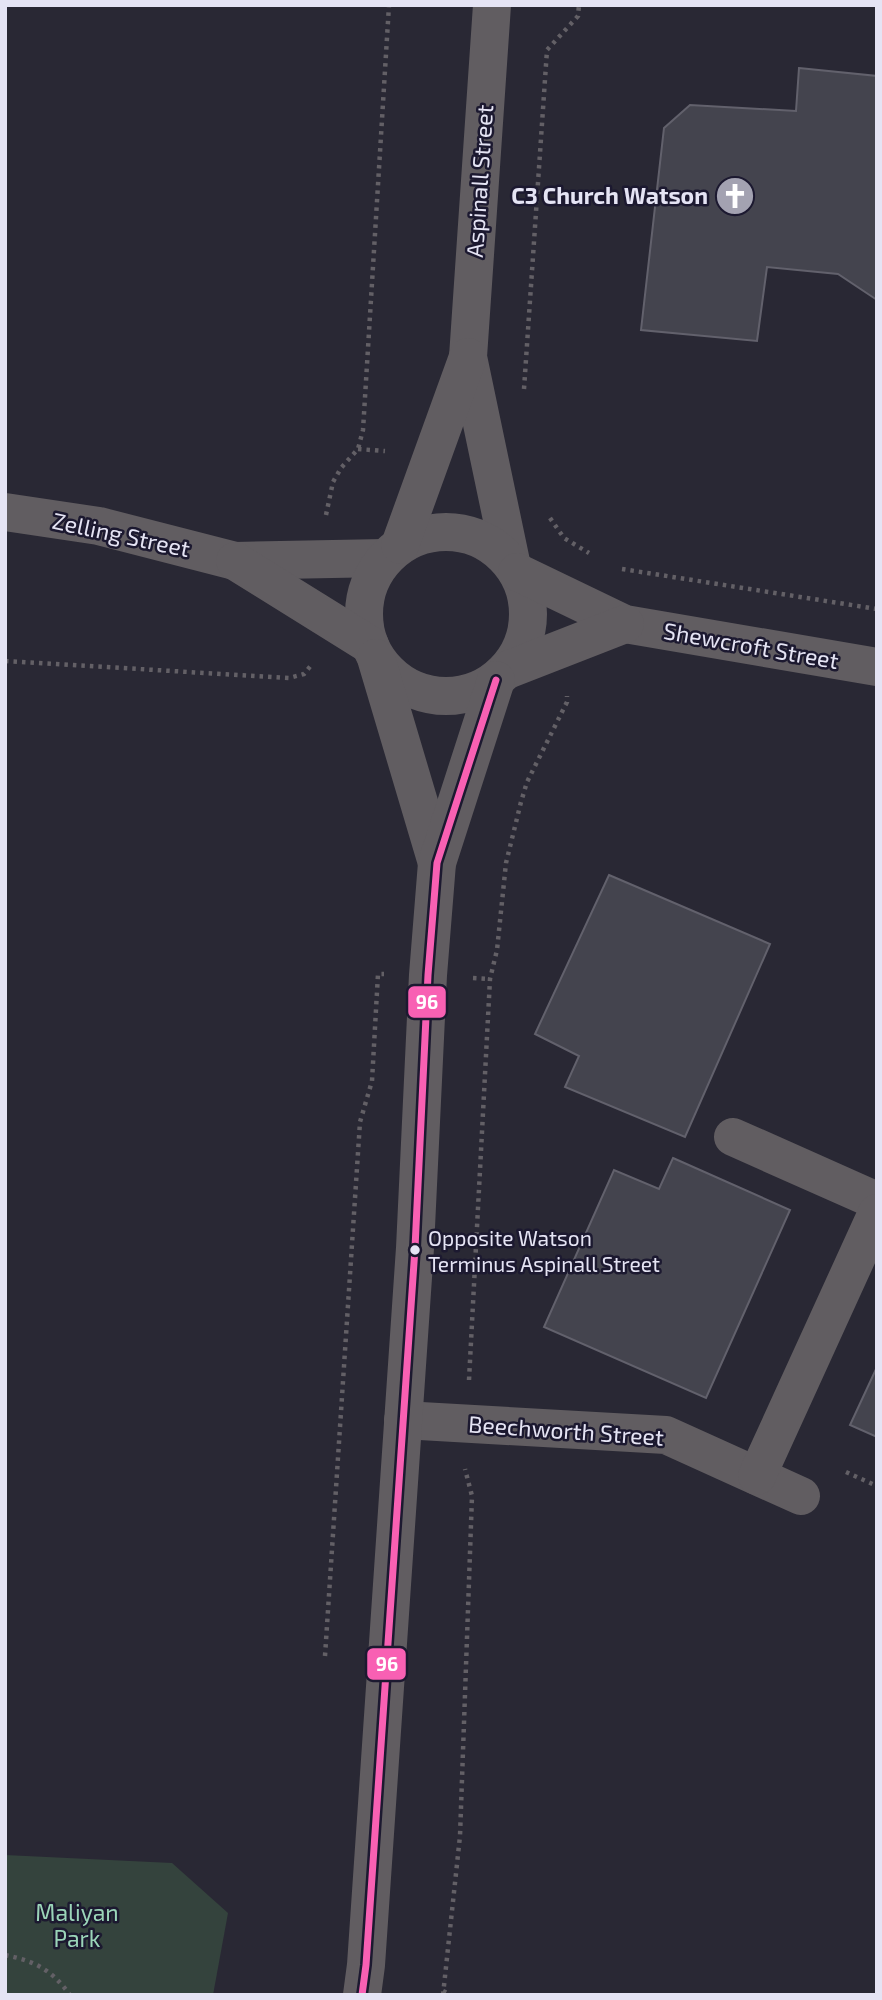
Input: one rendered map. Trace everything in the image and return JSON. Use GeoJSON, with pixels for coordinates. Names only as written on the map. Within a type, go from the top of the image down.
{"type":"FeatureCollection","features":[{"type":"Feature","properties":{"kind":"street","name":"Aspinall Street"},"geometry":{"type":"LineString","coordinates":[[492,5],[468,357],[514,567]]}},
{"type":"Feature","properties":{"kind":"street","name":"Aspinall Street"},"geometry":{"type":"LineString","coordinates":[[392,551],[468,357]]}},
{"type":"Feature","properties":{"kind":"street","name":"Zelling Street"},"geometry":{"type":"LineString","coordinates":[[5,512],[99,526],[235,561],[392,551]]}},
{"type":"Feature","properties":{"kind":"street"},"geometry":{"type":"LineString","coordinates":[[362,1995],[415,1248],[428,975],[437,863],[501,675],[520,650],[528,626],[528,602],[521,578],[514,567],[496,548],[472,535],[445,531],[417,536],[392,551],[374,573],[365,599],[365,626],[437,863]]}},
{"type":"Feature","properties":{"kind":"street","name":"Zelling Street"},"geometry":{"type":"LineString","coordinates":[[235,561],[373,651]]}},
{"type":"Feature","properties":{"kind":"street","name":"Shewcroft Street"},"geometry":{"type":"LineString","coordinates":[[514,567],[625,624],[877,667]]}},
{"type":"Feature","properties":{"kind":"street"},"geometry":{"type":"LineString","coordinates":[[373,651],[392,677],[416,691],[443,697],[471,693],[501,675],[625,624]]}},
{"type":"Feature","properties":{"kind":"street"},"geometry":{"type":"LineString","coordinates":[[733,1137],[877,1201]]}},
{"type":"Feature","properties":{"kind":"street"},"geometry":{"type":"LineString","coordinates":[[757,1476],[877,1213]]}},
{"type":"Feature","properties":{"kind":"street","name":"Beechworth Street"},"geometry":{"type":"LineString","coordinates":[[403,1420],[666,1435],[801,1496]]}},
{"type":"Feature","properties":{"kind":"path"},"geometry":{"type":"LineString","coordinates":[[326,517],[333,482],[358,449],[363,430],[389,5]]}},
{"type":"Feature","properties":{"kind":"path"},"geometry":{"type":"LineString","coordinates":[[524,395],[547,50],[578,16],[579,5]]}},
{"type":"Feature","properties":{"kind":"path"},"geometry":{"type":"LineString","coordinates":[[549,516],[564,538],[594,556]]}},
{"type":"Feature","properties":{"kind":"path"},"geometry":{"type":"LineString","coordinates":[[615,568],[877,609]]}},
{"type":"Feature","properties":{"kind":"path"},"geometry":{"type":"LineString","coordinates":[[5,661],[289,678],[304,674],[316,659]]}},
{"type":"Feature","properties":{"kind":"path"},"geometry":{"type":"LineString","coordinates":[[451,1995],[443,1993],[460,1836],[472,1496],[463,1464],[490,979],[497,950],[506,863],[521,802],[527,782],[567,702]]}},
{"type":"Feature","properties":{"kind":"path"},"geometry":{"type":"LineString","coordinates":[[325,1656],[360,1122],[372,1082],[378,974],[490,979]]}},
{"type":"Feature","properties":{"kind":"path"},"geometry":{"type":"LineString","coordinates":[[846,1472],[877,1486]]}},
{"type":"Feature","properties":{"kind":"path"},"geometry":{"type":"LineString","coordinates":[[5,1955],[27,1959],[52,1973],[70,1995]]}},
{"type":"Feature","properties":{"kind":"green space","name":"Maliyan Park"},"geometry":{"type":"Polygon","coordinates":[[[5,1855],[172,1863],[228,1913],[213,1995],[5,1995],[5,1855]]]}},
{"type":"Feature","properties":{"kind":"building"},"geometry":{"type":"Polygon","coordinates":[[[799,68],[877,76],[877,300],[838,274],[767,267],[757,341],[641,330],[664,128],[690,105],[796,111],[799,68]]]}},
{"type":"Feature","properties":{"kind":"building"},"geometry":{"type":"Polygon","coordinates":[[[609,875],[770,944],[685,1137],[565,1087],[579,1056],[535,1034],[609,875]]]}},
{"type":"Feature","properties":{"kind":"building"},"geometry":{"type":"Polygon","coordinates":[[[673,1158],[790,1210],[706,1398],[544,1327],[614,1170],[659,1189],[673,1158]]]}},
{"type":"Feature","properties":{"kind":"building"},"geometry":{"type":"Polygon","coordinates":[[[877,1367],[877,1437],[850,1425],[877,1367]]]}},
{"type":"Feature","properties":{"kind":"transit line","name":"96"},"geometry":{"type":"LineString","coordinates":[[362,1995],[415,1248],[428,975],[437,863],[496,680]]}},
{"type":"Feature","properties":{"kind":"place","name":"C3 Church Watson"},"geometry":{"type":"Point","coordinates":[735,196]}},
{"type":"Feature","properties":{"kind":"place","name":"Opposite Watson Terminus Aspinall Street"},"geometry":{"type":"Point","coordinates":[415,1250]}}]}
